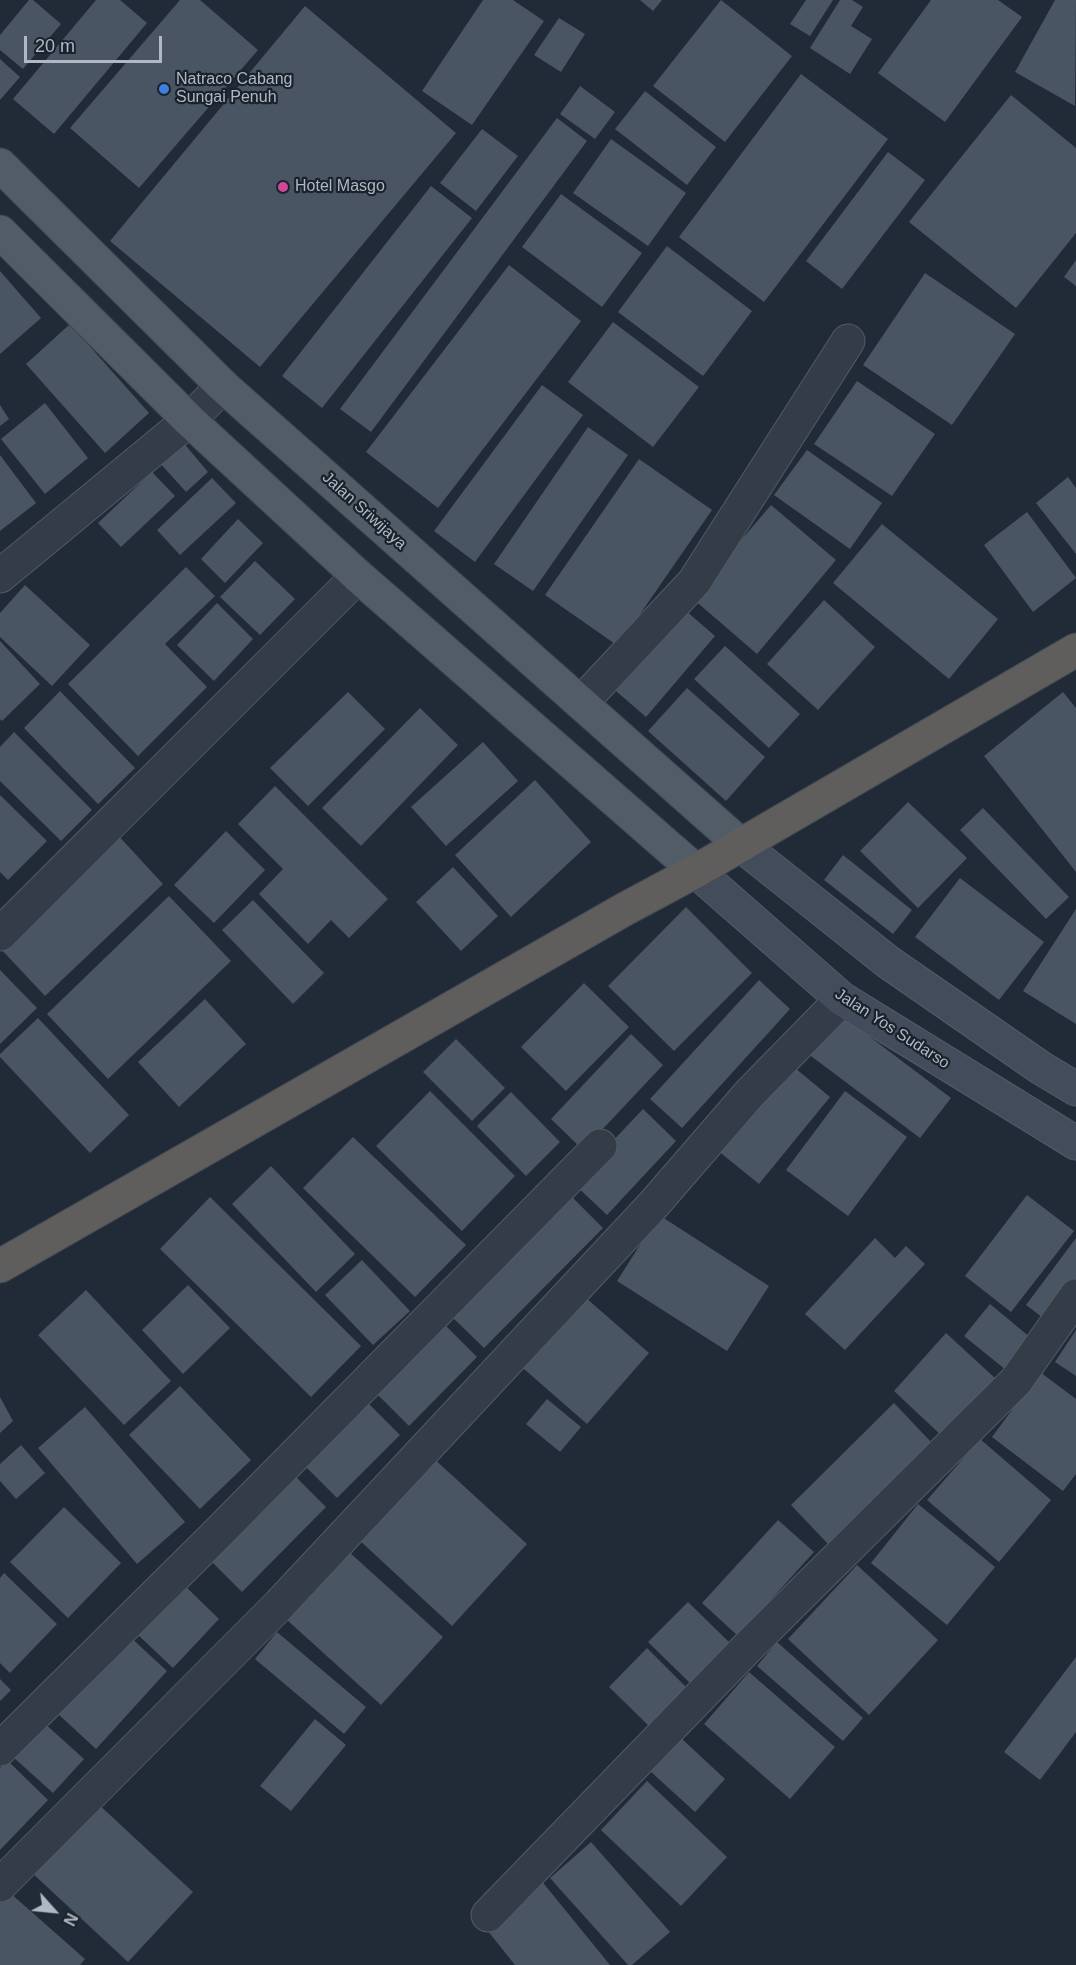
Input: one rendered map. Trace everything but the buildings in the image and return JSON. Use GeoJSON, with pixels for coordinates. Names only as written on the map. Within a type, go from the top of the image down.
{"type":"FeatureCollection","features":[{"type":"Feature","properties":{"kind":"highway"},"geometry":{"type":"LineString","coordinates":[[0,1266],[696,871],[1076,650]]}},
{"type":"Feature","properties":{"kind":"main road","name":"Jalan Sriwijaya"},"geometry":{"type":"LineString","coordinates":[[0,165],[223,386],[741,845]]}},
{"type":"Feature","properties":{"kind":"main road"},"geometry":{"type":"LineString","coordinates":[[0,232],[189,420],[358,576],[696,871]]}},
{"type":"Feature","properties":{"kind":"main road"},"geometry":{"type":"LineString","coordinates":[[741,845],[888,962],[1041,1068],[1076,1089]]}},
{"type":"Feature","properties":{"kind":"main road","name":"Jalan Yos Sudarso"},"geometry":{"type":"LineString","coordinates":[[696,871],[842,999],[1076,1143]]}},
{"type":"Feature","properties":{"kind":"street"},"geometry":{"type":"LineString","coordinates":[[581,703],[694,582],[848,340]]}},
{"type":"Feature","properties":{"kind":"street"},"geometry":{"type":"LineString","coordinates":[[1,574],[189,420],[223,386]]}},
{"type":"Feature","properties":{"kind":"street"},"geometry":{"type":"LineString","coordinates":[[0,934],[358,576]]}},
{"type":"Feature","properties":{"kind":"street"},"geometry":{"type":"LineString","coordinates":[[0,1885],[279,1605],[654,1204],[750,1094],[842,999]]}},
{"type":"Feature","properties":{"kind":"street"},"geometry":{"type":"LineString","coordinates":[[0,1749],[208,1543],[600,1146]]}},
{"type":"Feature","properties":{"kind":"street"},"geometry":{"type":"LineString","coordinates":[[488,1915],[749,1646],[1016,1381],[1076,1296]]}},
{"type":"Feature","properties":{"kind":"place","name":"Natraco Cabang Sungai Penuh"},"geometry":{"type":"Point","coordinates":[164,89]}},
{"type":"Feature","properties":{"kind":"place","name":"Hotel Masgo"},"geometry":{"type":"Point","coordinates":[283,187]}}]}
